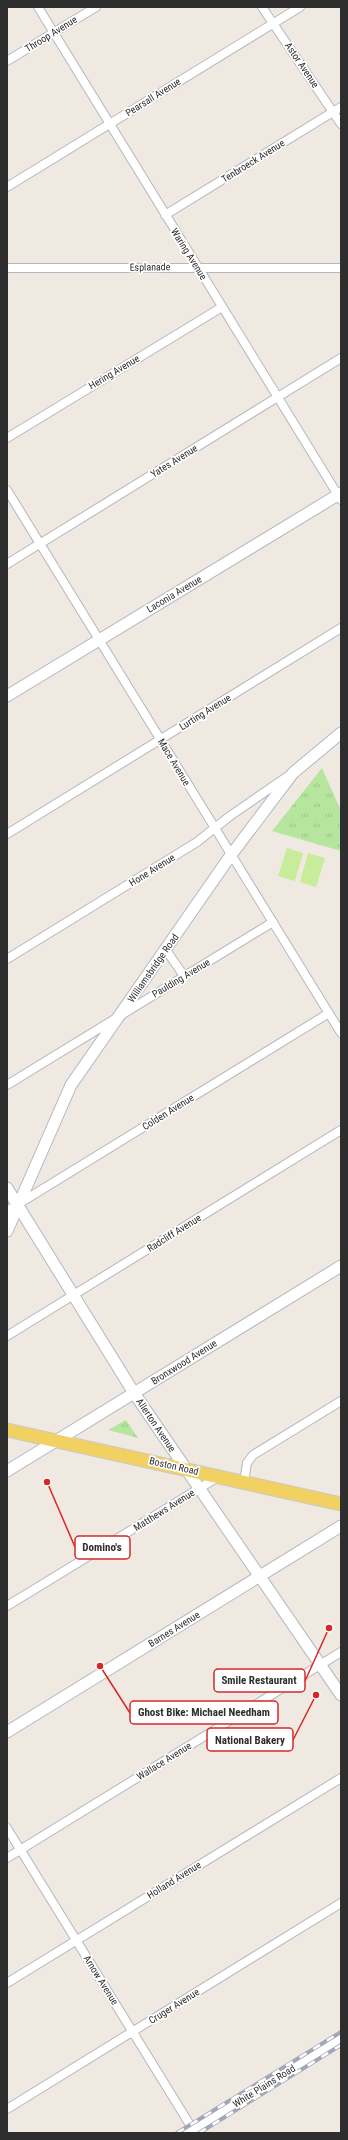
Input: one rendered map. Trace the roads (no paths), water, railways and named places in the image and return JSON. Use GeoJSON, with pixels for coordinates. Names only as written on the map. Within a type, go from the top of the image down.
{"type":"FeatureCollection","features":[{"type":"Feature","properties":{"kind":"main road","name":"Laconia Avenue"},"geometry":{"type":"LineString","coordinates":[[7,696],[98,639],[340,496]]}},
{"type":"Feature","properties":{"kind":"main road","name":"Williamsbridge Road"},"geometry":{"type":"LineString","coordinates":[[7,1231],[17,1204],[71,1085],[231,855],[293,773],[341,733]]}},
{"type":"Feature","properties":{"kind":"main road","name":"Allerton Avenue"},"geometry":{"type":"LineString","coordinates":[[7,1188],[134,1393],[341,1695]]}},
{"type":"Feature","properties":{"kind":"main road","name":"Bronxwood Avenue"},"geometry":{"type":"LineString","coordinates":[[7,1471],[341,1266]]}},
{"type":"Feature","properties":{"kind":"main road","name":"Boston Road"},"geometry":{"type":"LineString","coordinates":[[7,1430],[341,1504]]}},
{"type":"Feature","properties":{"kind":"main road","name":"Barnes Avenue"},"geometry":{"type":"LineString","coordinates":[[7,1732],[341,1526]]}},
{"type":"Feature","properties":{"kind":"main road","name":"White Plains Road"},"geometry":{"type":"LineString","coordinates":[[192,2132],[341,2038]]}},
{"type":"Feature","properties":{"kind":"street","name":"Waring Avenue"},"geometry":{"type":"LineString","coordinates":[[38,7],[197,267],[340,496]]}},
{"type":"Feature","properties":{"kind":"street","name":"Throop Avenue"},"geometry":{"type":"LineString","coordinates":[[7,61],[96,7]]}},
{"type":"Feature","properties":{"kind":"street","name":"Astor Avenue"},"geometry":{"type":"LineString","coordinates":[[262,7],[341,124]]}},
{"type":"Feature","properties":{"kind":"street","name":"Pearsall Avenue"},"geometry":{"type":"LineString","coordinates":[[7,187],[300,7]]}},
{"type":"Feature","properties":{"kind":"street","name":"Tenbroeck Avenue"},"geometry":{"type":"LineString","coordinates":[[165,215],[341,107]]}},
{"type":"Feature","properties":{"kind":"street","name":"Esplanade"},"geometry":{"type":"LineString","coordinates":[[7,268],[341,268]]}},
{"type":"Feature","properties":{"kind":"street","name":"Hering Avenue"},"geometry":{"type":"LineString","coordinates":[[7,438],[222,307]]}},
{"type":"Feature","properties":{"kind":"street","name":"Yates Avenue"},"geometry":{"type":"LineString","coordinates":[[7,564],[341,358]]}},
{"type":"Feature","properties":{"kind":"street","name":"Mace Avenue"},"geometry":{"type":"LineString","coordinates":[[7,490],[341,1033]]}},
{"type":"Feature","properties":{"kind":"street","name":"Lurting Avenue"},"geometry":{"type":"LineString","coordinates":[[7,834],[341,628]]}},
{"type":"Feature","properties":{"kind":"street","name":"Hone Avenue"},"geometry":{"type":"LineString","coordinates":[[7,959],[198,842],[215,828],[293,773]]}},
{"type":"Feature","properties":{"kind":"street","name":"Paulding Avenue"},"geometry":{"type":"LineString","coordinates":[[7,1085],[273,922]]}},
{"type":"Feature","properties":{"kind":"street"},"geometry":{"type":"LineString","coordinates":[[166,950],[184,976]]}},
{"type":"Feature","properties":{"kind":"street","name":"Colden Avenue"},"geometry":{"type":"LineString","coordinates":[[7,1211],[328,1013]]}},
{"type":"Feature","properties":{"kind":"street","name":"Radcliff Avenue"},"geometry":{"type":"LineString","coordinates":[[7,1336],[341,1130]]}},
{"type":"Feature","properties":{"kind":"street"},"geometry":{"type":"LineString","coordinates":[[244,1482],[247,1463],[252,1455],[341,1401]]}},
{"type":"Feature","properties":{"kind":"street","name":"Matthews Avenue"},"geometry":{"type":"LineString","coordinates":[[7,1606],[219,1476]]}},
{"type":"Feature","properties":{"kind":"street","name":"Wallace Avenue"},"geometry":{"type":"LineString","coordinates":[[7,1858],[341,1652]]}},
{"type":"Feature","properties":{"kind":"street","name":"Holland Avenue"},"geometry":{"type":"LineString","coordinates":[[7,1983],[341,1778]]}},
{"type":"Feature","properties":{"kind":"street","name":"Arnow Avenue"},"geometry":{"type":"LineString","coordinates":[[7,1828],[192,2132]]}},
{"type":"Feature","properties":{"kind":"street","name":"Cruger Avenue"},"geometry":{"type":"LineString","coordinates":[[7,2108],[341,1903]]}},
{"type":"Feature","properties":{"kind":"railway"},"geometry":{"type":"LineString","coordinates":[[177,2133],[341,2032]]}},
{"type":"Feature","properties":{"kind":"railway"},"geometry":{"type":"LineString","coordinates":[[199,2133],[341,2045]]}},
{"type":"Feature","properties":{"kind":"place","name":"Domino's"},"geometry":{"type":"Point","coordinates":[47,1482]}},
{"type":"Feature","properties":{"kind":"place","name":"Smile Restaurant"},"geometry":{"type":"Point","coordinates":[329,1628]}},
{"type":"Feature","properties":{"kind":"place","name":"Ghost Bike: Michael Needham"},"geometry":{"type":"Point","coordinates":[100,1666]}},
{"type":"Feature","properties":{"kind":"place","name":"National Bakery"},"geometry":{"type":"Point","coordinates":[316,1695]}}]}
